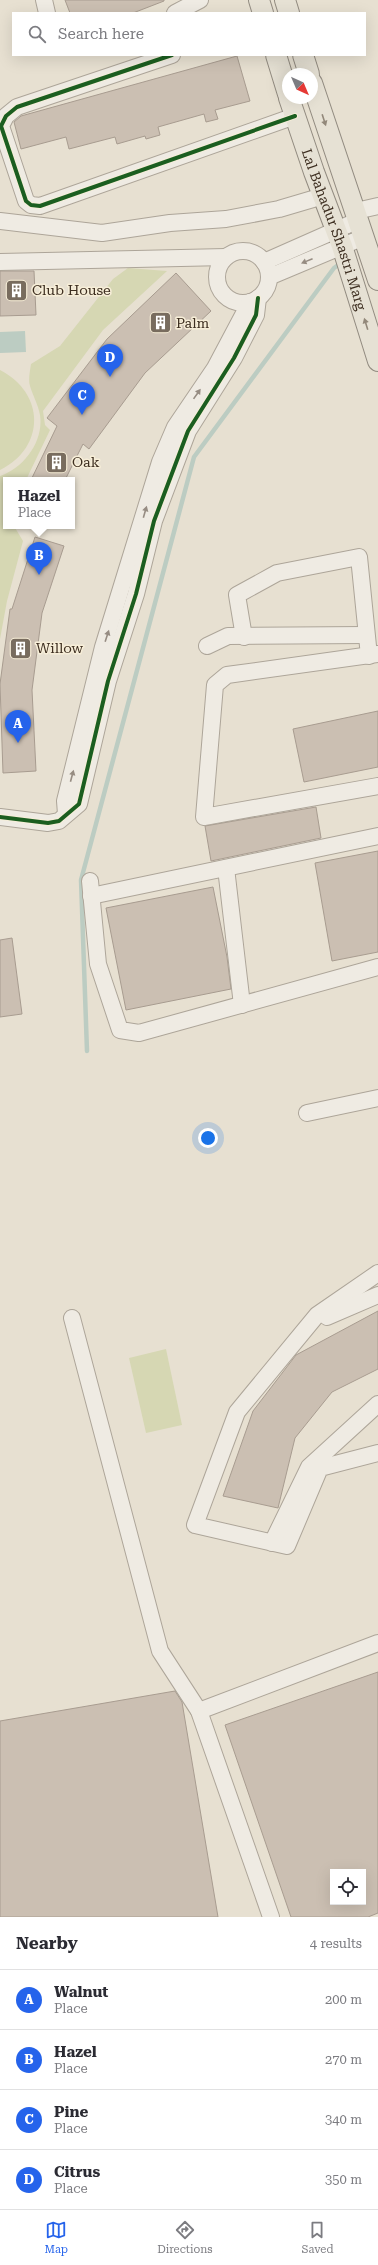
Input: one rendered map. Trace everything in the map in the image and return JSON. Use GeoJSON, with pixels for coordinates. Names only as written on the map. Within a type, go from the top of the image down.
{"type":"FeatureCollection","features":[{"type":"Feature","properties":{"kind":"main road"},"geometry":{"type":"LineString","coordinates":[[259,0],[263,12]]}},
{"type":"Feature","properties":{"kind":"main road"},"geometry":{"type":"LineString","coordinates":[[285,0],[289,12]]}},
{"type":"Feature","properties":{"kind":"main road"},"geometry":{"type":"LineString","coordinates":[[276,56],[282,74]]}},
{"type":"Feature","properties":{"kind":"main road"},"geometry":{"type":"LineString","coordinates":[[303,56],[307,68]]}},
{"type":"Feature","properties":{"kind":"main road","name":"Lal Bahadur Shastri Marg"},"geometry":{"type":"LineString","coordinates":[[318,101],[378,280]]}},
{"type":"Feature","properties":{"kind":"main road","name":"Lal Bahadur Shastri Marg"},"geometry":{"type":"LineString","coordinates":[[292,107],[343,249],[378,361]]}},
{"type":"Feature","properties":{"kind":"street"},"geometry":{"type":"LineString","coordinates":[[44,0],[47,12]]}},
{"type":"Feature","properties":{"kind":"street"},"geometry":{"type":"LineString","coordinates":[[177,12],[200,0]]}},
{"type":"Feature","properties":{"kind":"street"},"geometry":{"type":"LineString","coordinates":[[169,56],[18,107],[6,116],[1,126],[26,201],[32,205],[40,206],[292,107]]}},
{"type":"Feature","properties":{"kind":"street"},"geometry":{"type":"LineString","coordinates":[[0,221],[102,233],[170,223],[226,219],[278,209],[323,196]]}},
{"type":"Feature","properties":{"kind":"street"},"geometry":{"type":"LineString","coordinates":[[269,277],[343,249],[363,232],[378,206]]}},
{"type":"Feature","properties":{"kind":"street"},"geometry":{"type":"LineString","coordinates":[[264,262],[343,249]]}},
{"type":"Feature","properties":{"kind":"street"},"geometry":{"type":"LineString","coordinates":[[242,251],[250,252],[264,262],[269,277],[264,292],[254,300],[233,302],[220,290],[217,281],[217,272],[220,264],[226,257],[242,251]]}},
{"type":"Feature","properties":{"kind":"street"},"geometry":{"type":"LineString","coordinates":[[0,262],[226,257]]}},
{"type":"Feature","properties":{"kind":"street"},"geometry":{"type":"LineString","coordinates":[[0,818],[48,823],[59,821],[79,804],[106,667],[136,594],[154,521],[188,431],[234,358],[256,315],[254,300]]}},
{"type":"Feature","properties":{"kind":"street"},"geometry":{"type":"LineString","coordinates":[[244,637],[237,595],[277,573],[359,557],[366,635],[374,655],[227,675],[215,685],[204,817],[378,786]]}},
{"type":"Feature","properties":{"kind":"street"},"geometry":{"type":"LineString","coordinates":[[207,646],[228,636],[366,635]]}},
{"type":"Feature","properties":{"kind":"street"},"geometry":{"type":"LineString","coordinates":[[378,836],[226,868],[90,888],[98,964],[120,1030],[139,1033],[378,967]]}},
{"type":"Feature","properties":{"kind":"street"},"geometry":{"type":"LineString","coordinates":[[226,868],[242,1005]]}},
{"type":"Feature","properties":{"kind":"street"},"geometry":{"type":"LineString","coordinates":[[307,1113],[378,1098]]}},
{"type":"Feature","properties":{"kind":"street"},"geometry":{"type":"LineString","coordinates":[[378,1273],[317,1315],[237,1412],[195,1525],[286,1546],[320,1468],[378,1453]]}},
{"type":"Feature","properties":{"kind":"street"},"geometry":{"type":"LineString","coordinates":[[308,1327],[378,1295]]}},
{"type":"Feature","properties":{"kind":"street"},"geometry":{"type":"LineString","coordinates":[[72,1318],[160,1651],[199,1711],[271,1917]]}},
{"type":"Feature","properties":{"kind":"street"},"geometry":{"type":"LineString","coordinates":[[272,1543],[309,1467],[378,1404]]}},
{"type":"Feature","properties":{"kind":"street"},"geometry":{"type":"LineString","coordinates":[[199,1711],[378,1643]]}},
{"type":"Feature","properties":{"kind":"green space"},"geometry":{"type":"Polygon","coordinates":[[[128,268],[167,271],[103,330],[43,411],[45,425],[50,430],[27,477],[3,477],[3,529],[16,529],[23,541],[7,601],[0,639],[0,476],[17,467],[24,460],[35,444],[39,434],[40,415],[29,384],[31,364],[60,346],[113,279],[128,268]]]}},
{"type":"Feature","properties":{"kind":"green space"},"geometry":{"type":"Polygon","coordinates":[[[0,370],[15,380],[25,392],[32,406],[34,420],[32,434],[26,448],[15,460],[0,470],[0,370]]]}},
{"type":"Feature","properties":{"kind":"green space"},"geometry":{"type":"Polygon","coordinates":[[[166,1349],[182,1425],[146,1433],[129,1358],[166,1349]]]}},
{"type":"Feature","properties":{"kind":"shaded area"},"geometry":{"type":"Polygon","coordinates":[[[25,331],[26,352],[0,353],[0,332],[25,331]]]}},
{"type":"Feature","properties":{"kind":"building"},"geometry":{"type":"Polygon","coordinates":[[[65,0],[164,0],[136,12],[70,12],[65,0]]]}},
{"type":"Feature","properties":{"kind":"building"},"geometry":{"type":"Polygon","coordinates":[[[237,56],[250,101],[215,110],[218,119],[206,122],[204,114],[158,127],[160,135],[146,139],[145,136],[117,144],[115,137],[69,149],[66,137],[21,149],[14,122],[21,116],[237,56]]]}},
{"type":"Feature","properties":{"kind":"building","name":"Club House"},"geometry":{"type":"Polygon","coordinates":[[[0,271],[34,271],[36,315],[0,316],[0,271]]]}},
{"type":"Feature","properties":{"kind":"building"},"geometry":{"type":"Polygon","coordinates":[[[176,273],[211,311],[145,373],[89,449],[83,444],[66,477],[32,477],[57,426],[47,418],[107,339],[176,273]]]}},
{"type":"Feature","properties":{"kind":"building"},"geometry":{"type":"Polygon","coordinates":[[[35,537],[64,546],[42,613],[32,690],[36,771],[3,773],[0,684],[10,609],[12,609],[35,537]]]}},
{"type":"Feature","properties":{"kind":"building"},"geometry":{"type":"Polygon","coordinates":[[[378,711],[378,767],[304,782],[293,729],[378,711]]]}},
{"type":"Feature","properties":{"kind":"building"},"geometry":{"type":"Polygon","coordinates":[[[316,807],[321,838],[211,861],[205,826],[316,807]]]}},
{"type":"Feature","properties":{"kind":"building"},"geometry":{"type":"Polygon","coordinates":[[[378,851],[378,952],[332,961],[315,863],[378,851]]]}},
{"type":"Feature","properties":{"kind":"building"},"geometry":{"type":"Polygon","coordinates":[[[213,887],[227,957],[231,989],[126,1010],[106,908],[213,887]]]}},
{"type":"Feature","properties":{"kind":"building"},"geometry":{"type":"Polygon","coordinates":[[[12,938],[22,1014],[0,1017],[0,940],[12,938]]]}},
{"type":"Feature","properties":{"kind":"building"},"geometry":{"type":"Polygon","coordinates":[[[378,1311],[378,1369],[332,1392],[295,1438],[278,1508],[223,1496],[253,1411],[296,1355],[378,1311]]]}},
{"type":"Feature","properties":{"kind":"building"},"geometry":{"type":"Polygon","coordinates":[[[378,1672],[378,1913],[368,1917],[291,1917],[225,1725],[378,1672]]]}},
{"type":"Feature","properties":{"kind":"building"},"geometry":{"type":"Polygon","coordinates":[[[175,1691],[182,1702],[218,1917],[0,1917],[0,1721],[175,1691]]]}},
{"type":"Feature","properties":{"kind":"waterway"},"geometry":{"type":"LineString","coordinates":[[87,1051],[81,880],[194,457],[334,268],[341,263]]}},
{"type":"Feature","properties":{"kind":"cycle path"},"geometry":{"type":"LineString","coordinates":[[169,56],[17,107],[6,116],[1,126],[26,201],[31,205],[40,206],[295,116]]}},
{"type":"Feature","properties":{"kind":"cycle path"},"geometry":{"type":"LineString","coordinates":[[0,817],[48,823],[59,821],[79,804],[108,681],[136,594],[154,521],[188,431],[234,358],[256,315],[258,298]]}},
{"type":"Feature","properties":{"kind":"place","name":"Club House"},"geometry":{"type":"Point","coordinates":[17,290]}},
{"type":"Feature","properties":{"kind":"place","name":"Palm"},"geometry":{"type":"Point","coordinates":[160,323]}},
{"type":"Feature","properties":{"kind":"place","name":"Citrus"},"geometry":{"type":"Point","coordinates":[110,377]}},
{"type":"Feature","properties":{"kind":"place","name":"Pine"},"geometry":{"type":"Point","coordinates":[82,415]}},
{"type":"Feature","properties":{"kind":"place","name":"Oak"},"geometry":{"type":"Point","coordinates":[57,462]}},
{"type":"Feature","properties":{"kind":"place","name":"Hazel"},"geometry":{"type":"Point","coordinates":[39,575]}},
{"type":"Feature","properties":{"kind":"place","name":"Willow"},"geometry":{"type":"Point","coordinates":[21,648]}},
{"type":"Feature","properties":{"kind":"place","name":"Walnut"},"geometry":{"type":"Point","coordinates":[18,743]}}]}
